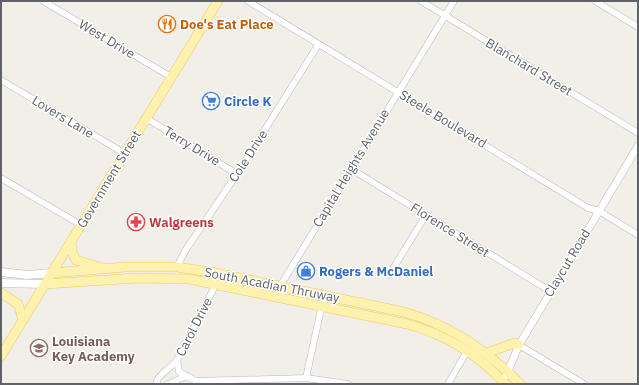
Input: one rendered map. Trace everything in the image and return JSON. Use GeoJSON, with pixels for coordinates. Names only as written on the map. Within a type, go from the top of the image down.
{"type":"FeatureCollection","features":[{"type":"Feature","properties":{"kind":"main road","name":"Government Street"},"geometry":{"type":"LineString","coordinates":[[1,356],[218,1]]}},
{"type":"Feature","properties":{"kind":"main road"},"geometry":{"type":"LineString","coordinates":[[71,241],[73,255],[76,260],[106,268]]}},
{"type":"Feature","properties":{"kind":"main road","name":"South Acadian Thruway"},"geometry":{"type":"LineString","coordinates":[[1,272],[18,274],[150,266],[177,267],[216,273],[404,312],[427,319],[461,335],[487,353],[520,384]]}},
{"type":"Feature","properties":{"kind":"main road","name":"South Acadian Thruway"},"geometry":{"type":"LineString","coordinates":[[1,283],[45,284],[151,277],[189,279],[282,297],[419,327],[440,336],[467,351],[504,383]]}},
{"type":"Feature","properties":{"kind":"main road"},"geometry":{"type":"LineString","coordinates":[[1,293],[18,304],[23,320]]}},
{"type":"Feature","properties":{"kind":"main road"},"geometry":{"type":"LineString","coordinates":[[487,353],[514,343],[519,345]]}},
{"type":"Feature","properties":{"kind":"street","name":"West Drive"},"geometry":{"type":"LineString","coordinates":[[43,1],[171,78]]}},
{"type":"Feature","properties":{"kind":"street","name":"Steele Boulevard"},"geometry":{"type":"LineString","coordinates":[[248,1],[588,208],[599,210],[638,235]]}},
{"type":"Feature","properties":{"kind":"street","name":"Blanchard Street"},"geometry":{"type":"LineString","coordinates":[[421,1],[638,133]]}},
{"type":"Feature","properties":{"kind":"street","name":"Capital Heights Avenue"},"geometry":{"type":"LineString","coordinates":[[282,297],[282,283],[454,1]]}},
{"type":"Feature","properties":{"kind":"street"},"geometry":{"type":"LineString","coordinates":[[595,1],[638,27]]}},
{"type":"Feature","properties":{"kind":"street","name":"Cole Drive"},"geometry":{"type":"LineString","coordinates":[[177,267],[185,251],[238,174],[318,45]]}},
{"type":"Feature","properties":{"kind":"street","name":"Lovers Lane"},"geometry":{"type":"LineString","coordinates":[[1,80],[124,153]]}},
{"type":"Feature","properties":{"kind":"street","name":"Terry Drive"},"geometry":{"type":"LineString","coordinates":[[146,118],[238,174]]}},
{"type":"Feature","properties":{"kind":"street","name":"Claycut Road"},"geometry":{"type":"LineString","coordinates":[[504,383],[519,345],[638,146]]}},
{"type":"Feature","properties":{"kind":"street","name":"Florence Street"},"geometry":{"type":"LineString","coordinates":[[351,168],[550,291]]}},
{"type":"Feature","properties":{"kind":"street"},"geometry":{"type":"LineString","coordinates":[[1,178],[81,225]]}},
{"type":"Feature","properties":{"kind":"street"},"geometry":{"type":"LineString","coordinates":[[389,275],[426,215]]}},
{"type":"Feature","properties":{"kind":"street","name":"Carol Drive"},"geometry":{"type":"LineString","coordinates":[[187,376],[179,372],[177,360],[216,284]]}},
{"type":"Feature","properties":{"kind":"street"},"geometry":{"type":"LineString","coordinates":[[306,378],[324,295]]}},
{"type":"Feature","properties":{"kind":"street"},"geometry":{"type":"LineString","coordinates":[[519,345],[584,384]]}},
{"type":"Feature","properties":{"kind":"street"},"geometry":{"type":"LineString","coordinates":[[448,384],[467,351]]}},
{"type":"Feature","properties":{"kind":"street"},"geometry":{"type":"LineString","coordinates":[[157,384],[159,376],[171,367],[177,360]]}},
{"type":"Feature","properties":{"kind":"street"},"geometry":{"type":"LineString","coordinates":[[168,384],[187,376],[196,381],[306,378],[348,384]]}},
{"type":"Feature","properties":{"kind":"place","name":"Doe's Eat Place"},"geometry":{"type":"Point","coordinates":[167,24]}},
{"type":"Feature","properties":{"kind":"place","name":"Circle K"},"geometry":{"type":"Point","coordinates":[211,101]}},
{"type":"Feature","properties":{"kind":"place","name":"Walgreens"},"geometry":{"type":"Point","coordinates":[136,222]}},
{"type":"Feature","properties":{"kind":"place","name":"Rogers & McDaniel"},"geometry":{"type":"Point","coordinates":[306,271]}},
{"type":"Feature","properties":{"kind":"place","name":"Louisiana Key Academy"},"geometry":{"type":"Point","coordinates":[39,348]}}]}
